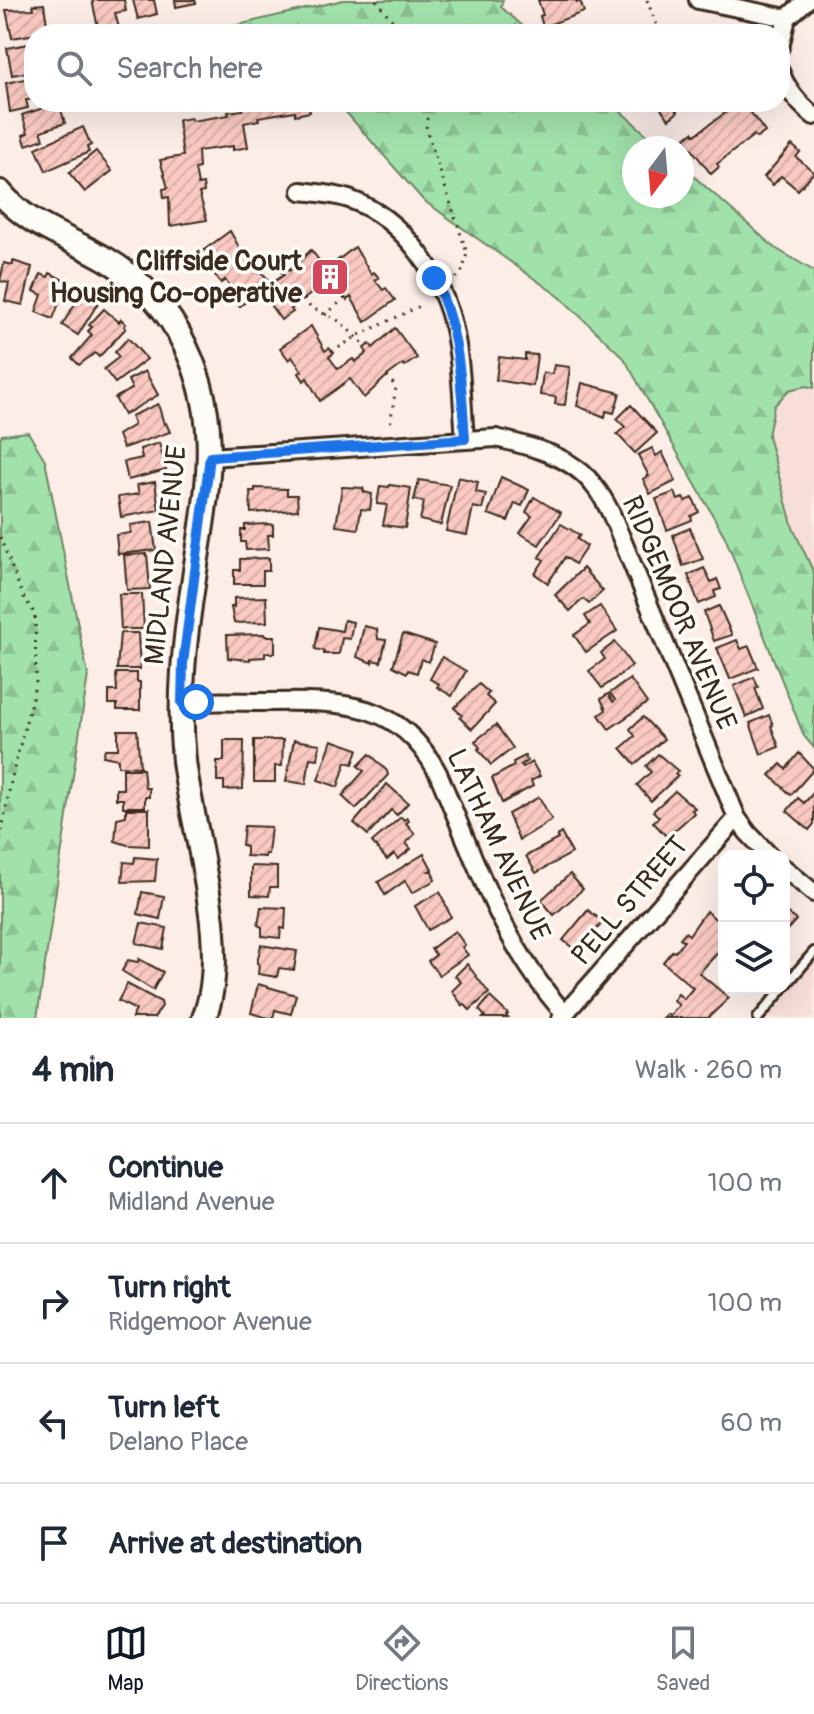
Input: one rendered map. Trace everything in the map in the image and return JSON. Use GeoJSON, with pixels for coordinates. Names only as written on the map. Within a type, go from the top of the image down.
{"type":"FeatureCollection","features":[{"type":"Feature","properties":{"kind":"street"},"geometry":{"type":"LineString","coordinates":[[698,0],[787,18]]}},
{"type":"Feature","properties":{"kind":"street"},"geometry":{"type":"LineString","coordinates":[[786,24],[787,18],[807,0]]}},
{"type":"Feature","properties":{"kind":"street"},"geometry":{"type":"LineString","coordinates":[[790,91],[814,116]]}},
{"type":"Feature","properties":{"kind":"street"},"geometry":{"type":"LineString","coordinates":[[301,191],[350,200],[390,223],[418,251],[443,295],[455,333],[465,439]]}},
{"type":"Feature","properties":{"kind":"street","name":"MIDLAND AVENUE"},"geometry":{"type":"LineString","coordinates":[[0,192],[25,217],[106,259],[147,291],[186,346],[201,384],[207,409],[210,457],[183,663],[182,703],[184,760],[213,945],[211,994],[204,1018]]}},
{"type":"Feature","properties":{"kind":"street","name":"RIDGEMOOR AVENUE"},"geometry":{"type":"LineString","coordinates":[[210,457],[496,438],[556,456],[593,484],[605,501],[737,818],[764,850]]}},
{"type":"Feature","properties":{"kind":"street","name":"LATHAM AVENUE"},"geometry":{"type":"LineString","coordinates":[[182,703],[320,701],[354,705],[385,715],[405,729],[426,750],[438,773],[500,920],[521,958],[563,1016]]}},
{"type":"Feature","properties":{"kind":"street","name":"PELL STREET"},"geometry":{"type":"LineString","coordinates":[[563,1016],[737,818]]}},
{"type":"Feature","properties":{"kind":"street"},"geometry":{"type":"LineString","coordinates":[[790,873],[814,893]]}},
{"type":"Feature","properties":{"kind":"lane"},"geometry":{"type":"LineString","coordinates":[[790,981],[814,952]]}},
{"type":"Feature","properties":{"kind":"lane"},"geometry":{"type":"LineString","coordinates":[[758,1018],[779,994]]}},
{"type":"Feature","properties":{"kind":"path"},"geometry":{"type":"LineString","coordinates":[[376,0],[395,24]]}},
{"type":"Feature","properties":{"kind":"path"},"geometry":{"type":"LineString","coordinates":[[647,0],[656,24]]}},
{"type":"Feature","properties":{"kind":"path"},"geometry":{"type":"LineString","coordinates":[[428,112],[426,129],[467,253],[463,270],[443,295]]}},
{"type":"Feature","properties":{"kind":"path"},"geometry":{"type":"LineString","coordinates":[[325,315],[345,298]]}},
{"type":"Feature","properties":{"kind":"path"},"geometry":{"type":"LineString","coordinates":[[304,299],[310,307],[357,336],[366,346]]}},
{"type":"Feature","properties":{"kind":"path"},"geometry":{"type":"LineString","coordinates":[[332,352],[357,336],[420,306]]}},
{"type":"Feature","properties":{"kind":"path"},"geometry":{"type":"LineString","coordinates":[[387,376],[396,387],[390,425]]}},
{"type":"Feature","properties":{"kind":"path"},"geometry":{"type":"LineString","coordinates":[[0,537],[23,596],[35,614],[36,669],[36,682],[11,781],[0,841]]}},
{"type":"Feature","properties":{"kind":"shaded area"},"geometry":{"type":"Polygon","coordinates":[[[806,386],[814,388],[814,573],[793,528],[768,436],[773,406],[789,390],[806,386]]]}},
{"type":"Feature","properties":{"kind":"shaded area"},"geometry":{"type":"Polygon","coordinates":[[[814,951],[814,1018],[758,1018],[778,994],[790,994],[790,980],[814,951]]]}},
{"type":"Feature","properties":{"kind":"green space"},"geometry":{"type":"Polygon","coordinates":[[[343,0],[503,0],[501,7],[521,24],[242,24],[343,0]]]}},
{"type":"Feature","properties":{"kind":"green space"},"geometry":{"type":"Polygon","coordinates":[[[346,112],[621,112],[648,136],[622,136],[622,208],[694,208],[694,177],[775,248],[814,271],[814,388],[806,386],[789,390],[774,406],[768,436],[793,528],[814,573],[814,748],[804,736],[725,537],[624,358],[560,297],[423,200],[346,112]]]}},
{"type":"Feature","properties":{"kind":"green space"},"geometry":{"type":"Polygon","coordinates":[[[28,432],[45,460],[88,675],[37,1018],[0,1018],[0,438],[2,435],[28,432]]]}},
{"type":"Feature","properties":{"kind":"building"},"geometry":{"type":"Polygon","coordinates":[[[92,0],[124,0],[126,11],[115,13],[118,24],[97,24],[92,0]]]}},
{"type":"Feature","properties":{"kind":"building"},"geometry":{"type":"Polygon","coordinates":[[[133,0],[154,0],[157,14],[138,19],[133,0]]]}},
{"type":"Feature","properties":{"kind":"building"},"geometry":{"type":"Polygon","coordinates":[[[175,0],[195,0],[196,3],[176,7],[175,0]]]}},
{"type":"Feature","properties":{"kind":"building"},"geometry":{"type":"Polygon","coordinates":[[[538,0],[580,1],[584,12],[551,24],[542,24],[540,16],[543,15],[538,0]]]}},
{"type":"Feature","properties":{"kind":"building"},"geometry":{"type":"Polygon","coordinates":[[[44,4],[47,24],[24,24],[24,36],[12,38],[6,10],[34,9],[33,5],[44,4]]]}},
{"type":"Feature","properties":{"kind":"building"},"geometry":{"type":"Polygon","coordinates":[[[24,45],[24,73],[12,75],[7,48],[24,45]]]}},
{"type":"Feature","properties":{"kind":"building"},"geometry":{"type":"Polygon","coordinates":[[[24,79],[24,109],[10,112],[6,83],[24,79]]]}},
{"type":"Feature","properties":{"kind":"building"},"geometry":{"type":"Polygon","coordinates":[[[62,112],[65,123],[41,131],[44,139],[26,145],[23,135],[28,133],[22,115],[62,112]]]}},
{"type":"Feature","properties":{"kind":"building"},"geometry":{"type":"Polygon","coordinates":[[[228,112],[289,112],[258,117],[259,120],[244,123],[248,147],[198,151],[199,168],[195,169],[198,185],[203,184],[204,192],[199,193],[207,220],[170,226],[169,197],[164,198],[163,189],[168,188],[160,160],[183,156],[178,120],[229,115],[228,112]]]}},
{"type":"Feature","properties":{"kind":"building"},"geometry":{"type":"Polygon","coordinates":[[[664,112],[678,112],[669,119],[664,112]]]}},
{"type":"Feature","properties":{"kind":"building"},"geometry":{"type":"Polygon","coordinates":[[[726,112],[750,112],[765,132],[757,138],[754,135],[717,164],[719,167],[711,174],[694,152],[694,136],[688,136],[693,132],[695,135],[726,112]]]}},
{"type":"Feature","properties":{"kind":"building"},"geometry":{"type":"Polygon","coordinates":[[[83,127],[91,145],[87,147],[89,152],[46,171],[36,148],[83,127]]]}},
{"type":"Feature","properties":{"kind":"building"},"geometry":{"type":"Polygon","coordinates":[[[792,145],[800,152],[796,157],[814,172],[798,190],[781,176],[773,185],[764,177],[792,145]]]}},
{"type":"Feature","properties":{"kind":"building"},"geometry":{"type":"Polygon","coordinates":[[[96,151],[112,171],[85,192],[69,173],[96,151]]]}},
{"type":"Feature","properties":{"kind":"building","name":"Cliffside Court Housing Co-operative"},"geometry":{"type":"Polygon","coordinates":[[[230,231],[244,256],[249,252],[253,258],[249,261],[258,273],[260,271],[272,283],[284,275],[281,271],[286,267],[289,271],[311,250],[326,269],[355,247],[371,274],[374,272],[379,278],[375,280],[395,300],[365,322],[351,297],[347,300],[340,291],[345,288],[337,279],[322,289],[320,287],[281,320],[260,291],[240,306],[225,280],[221,283],[215,275],[219,272],[200,253],[230,231]]]}},
{"type":"Feature","properties":{"kind":"building"},"geometry":{"type":"Polygon","coordinates":[[[13,261],[32,267],[23,305],[5,301],[9,283],[0,281],[4,263],[13,265],[13,261]]]}},
{"type":"Feature","properties":{"kind":"building"},"geometry":{"type":"Polygon","coordinates":[[[50,273],[67,282],[53,319],[36,312],[42,295],[34,291],[41,274],[48,277],[50,273]]]}},
{"type":"Feature","properties":{"kind":"building"},"geometry":{"type":"Polygon","coordinates":[[[83,291],[100,300],[78,335],[62,325],[83,291]]]}},
{"type":"Feature","properties":{"kind":"building"},"geometry":{"type":"Polygon","coordinates":[[[104,309],[119,322],[121,319],[126,328],[99,357],[95,353],[79,365],[72,358],[92,335],[88,331],[92,327],[89,325],[104,309]]]}},
{"type":"Feature","properties":{"kind":"building"},"geometry":{"type":"Polygon","coordinates":[[[311,326],[325,351],[329,348],[334,353],[329,357],[338,369],[353,359],[355,362],[367,353],[364,348],[370,344],[373,348],[395,328],[417,358],[387,376],[364,398],[350,379],[320,401],[307,378],[304,381],[299,373],[302,371],[292,357],[289,360],[280,348],[311,326]]]}},
{"type":"Feature","properties":{"kind":"building"},"geometry":{"type":"Polygon","coordinates":[[[128,338],[147,359],[115,383],[104,369],[119,357],[115,352],[128,338]]]}},
{"type":"Feature","properties":{"kind":"building"},"geometry":{"type":"Polygon","coordinates":[[[525,354],[537,355],[533,386],[496,380],[499,357],[525,360],[525,354]]]}},
{"type":"Feature","properties":{"kind":"building"},"geometry":{"type":"Polygon","coordinates":[[[554,365],[570,367],[565,405],[555,404],[556,397],[540,395],[543,373],[552,374],[554,365]]]}},
{"type":"Feature","properties":{"kind":"building"},"geometry":{"type":"Polygon","coordinates":[[[145,371],[158,395],[124,415],[115,398],[132,389],[128,380],[145,371]]]}},
{"type":"Feature","properties":{"kind":"building"},"geometry":{"type":"Polygon","coordinates":[[[582,383],[620,393],[614,413],[606,411],[605,417],[577,406],[582,383]]]}},
{"type":"Feature","properties":{"kind":"building"},"geometry":{"type":"Polygon","coordinates":[[[158,404],[170,432],[123,448],[118,435],[134,425],[131,416],[158,404]]]}},
{"type":"Feature","properties":{"kind":"building"},"geometry":{"type":"Polygon","coordinates":[[[631,405],[657,433],[635,453],[617,434],[625,427],[617,419],[631,405]]]}},
{"type":"Feature","properties":{"kind":"building"},"geometry":{"type":"Polygon","coordinates":[[[159,443],[166,470],[128,480],[124,462],[142,458],[140,449],[159,443]]]}},
{"type":"Feature","properties":{"kind":"building"},"geometry":{"type":"Polygon","coordinates":[[[652,448],[656,456],[662,452],[676,481],[650,494],[643,479],[649,476],[638,455],[652,448]]]}},
{"type":"Feature","properties":{"kind":"building"},"geometry":{"type":"Polygon","coordinates":[[[458,477],[478,482],[476,492],[486,494],[482,509],[473,507],[467,535],[446,531],[458,477]]]}},
{"type":"Feature","properties":{"kind":"building"},"geometry":{"type":"Polygon","coordinates":[[[501,477],[529,490],[522,506],[515,503],[508,521],[488,514],[501,477]]]}},
{"type":"Feature","properties":{"kind":"building"},"geometry":{"type":"Polygon","coordinates":[[[419,480],[450,485],[441,525],[420,520],[424,502],[414,500],[419,480]]]}},
{"type":"Feature","properties":{"kind":"building"},"geometry":{"type":"Polygon","coordinates":[[[155,482],[159,510],[121,517],[118,497],[139,494],[137,485],[155,482]]]}},
{"type":"Feature","properties":{"kind":"building"},"geometry":{"type":"Polygon","coordinates":[[[380,486],[411,488],[405,528],[383,525],[387,505],[377,504],[380,486]]]}},
{"type":"Feature","properties":{"kind":"building"},"geometry":{"type":"Polygon","coordinates":[[[342,487],[363,488],[364,492],[372,494],[370,510],[361,509],[358,529],[336,526],[342,487]]]}},
{"type":"Feature","properties":{"kind":"building"},"geometry":{"type":"Polygon","coordinates":[[[255,488],[287,489],[287,495],[297,495],[298,510],[251,513],[250,491],[255,491],[255,488]]]}},
{"type":"Feature","properties":{"kind":"building"},"geometry":{"type":"Polygon","coordinates":[[[675,492],[678,500],[693,498],[699,512],[691,516],[692,520],[667,530],[656,499],[675,492]]]}},
{"type":"Feature","properties":{"kind":"building"},"geometry":{"type":"Polygon","coordinates":[[[534,497],[561,513],[539,545],[520,533],[532,516],[526,512],[534,497]]]}},
{"type":"Feature","properties":{"kind":"building"},"geometry":{"type":"Polygon","coordinates":[[[152,522],[156,550],[118,554],[116,535],[131,533],[130,525],[152,522]]]}},
{"type":"Feature","properties":{"kind":"building"},"geometry":{"type":"Polygon","coordinates":[[[561,524],[580,535],[577,539],[587,546],[575,564],[565,557],[548,583],[535,574],[544,560],[539,557],[561,524]]]}},
{"type":"Feature","properties":{"kind":"building"},"geometry":{"type":"Polygon","coordinates":[[[245,525],[273,525],[273,535],[268,535],[269,549],[246,550],[245,542],[241,542],[241,530],[245,530],[245,525]]]}},
{"type":"Feature","properties":{"kind":"building"},"geometry":{"type":"Polygon","coordinates":[[[690,528],[703,559],[683,566],[673,535],[690,528]]]}},
{"type":"Feature","properties":{"kind":"building"},"geometry":{"type":"Polygon","coordinates":[[[147,554],[150,589],[127,590],[124,555],[147,554]]]}},
{"type":"Feature","properties":{"kind":"building"},"geometry":{"type":"Polygon","coordinates":[[[269,558],[269,571],[263,571],[263,584],[234,584],[234,570],[240,570],[240,559],[269,558]]]}},
{"type":"Feature","properties":{"kind":"building"},"geometry":{"type":"Polygon","coordinates":[[[583,568],[603,591],[589,604],[583,599],[570,611],[555,595],[583,568]]]}},
{"type":"Feature","properties":{"kind":"building"},"geometry":{"type":"Polygon","coordinates":[[[704,568],[711,582],[717,579],[721,589],[714,591],[716,597],[699,604],[688,575],[704,568]]]}},
{"type":"Feature","properties":{"kind":"building"},"geometry":{"type":"Polygon","coordinates":[[[119,594],[142,594],[144,629],[121,629],[119,594]]]}},
{"type":"Feature","properties":{"kind":"building"},"geometry":{"type":"Polygon","coordinates":[[[266,597],[267,622],[234,623],[231,607],[234,607],[234,598],[266,597]]]}},
{"type":"Feature","properties":{"kind":"building"},"geometry":{"type":"Polygon","coordinates":[[[600,606],[617,631],[586,652],[574,635],[590,624],[585,616],[600,606]]]}},
{"type":"Feature","properties":{"kind":"building"},"geometry":{"type":"Polygon","coordinates":[[[719,606],[732,635],[714,641],[704,612],[719,606]]]}},
{"type":"Feature","properties":{"kind":"building"},"geometry":{"type":"Polygon","coordinates":[[[344,620],[353,622],[350,639],[342,638],[339,654],[324,654],[324,651],[315,649],[319,627],[342,631],[344,620]]]}},
{"type":"Feature","properties":{"kind":"building"},"geometry":{"type":"Polygon","coordinates":[[[364,626],[377,629],[378,639],[386,640],[381,662],[372,660],[372,663],[357,657],[364,626]]]}},
{"type":"Feature","properties":{"kind":"building"},"geometry":{"type":"Polygon","coordinates":[[[120,633],[138,633],[140,669],[117,669],[120,633]]]}},
{"type":"Feature","properties":{"kind":"building"},"geometry":{"type":"Polygon","coordinates":[[[403,634],[435,644],[429,662],[421,659],[417,673],[408,670],[407,673],[393,666],[403,634]]]}},
{"type":"Feature","properties":{"kind":"building"},"geometry":{"type":"Polygon","coordinates":[[[227,635],[275,636],[275,653],[265,653],[265,657],[250,660],[228,658],[227,635]]]}},
{"type":"Feature","properties":{"kind":"building"},"geometry":{"type":"Polygon","coordinates":[[[737,640],[741,649],[749,646],[758,668],[730,679],[717,648],[737,640]]]}},
{"type":"Feature","properties":{"kind":"building"},"geometry":{"type":"Polygon","coordinates":[[[615,642],[632,666],[602,688],[589,671],[605,659],[601,653],[615,642]]]}},
{"type":"Feature","properties":{"kind":"building"},"geometry":{"type":"Polygon","coordinates":[[[442,657],[466,671],[452,696],[430,679],[442,657]]]}},
{"type":"Feature","properties":{"kind":"building"},"geometry":{"type":"Polygon","coordinates":[[[116,673],[137,673],[140,710],[117,710],[117,704],[109,704],[109,691],[117,691],[116,673]]]}},
{"type":"Feature","properties":{"kind":"building"},"geometry":{"type":"Polygon","coordinates":[[[754,677],[763,709],[746,717],[734,686],[754,677]]]}},
{"type":"Feature","properties":{"kind":"building"},"geometry":{"type":"Polygon","coordinates":[[[630,679],[647,703],[609,729],[599,715],[606,710],[601,699],[608,694],[613,702],[615,700],[610,693],[630,679]]]}},
{"type":"Feature","properties":{"kind":"building"},"geometry":{"type":"Polygon","coordinates":[[[479,684],[495,704],[472,729],[454,708],[479,684]]]}},
{"type":"Feature","properties":{"kind":"building"},"geometry":{"type":"Polygon","coordinates":[[[769,715],[779,747],[761,754],[750,723],[769,715]]]}},
{"type":"Feature","properties":{"kind":"building"},"geometry":{"type":"Polygon","coordinates":[[[643,717],[664,739],[635,764],[621,748],[635,736],[630,729],[643,717]]]}},
{"type":"Feature","properties":{"kind":"building"},"geometry":{"type":"Polygon","coordinates":[[[496,725],[513,748],[491,765],[475,741],[496,725]]]}},
{"type":"Feature","properties":{"kind":"building"},"geometry":{"type":"Polygon","coordinates":[[[118,730],[137,730],[140,767],[118,766],[118,759],[103,756],[105,749],[118,749],[118,730]]]}},
{"type":"Feature","properties":{"kind":"building"},"geometry":{"type":"Polygon","coordinates":[[[224,740],[244,740],[243,789],[224,790],[224,781],[217,781],[217,761],[224,761],[224,740]]]}},
{"type":"Feature","properties":{"kind":"building"},"geometry":{"type":"Polygon","coordinates":[[[254,740],[283,740],[282,766],[275,766],[275,782],[254,782],[254,740]]]}},
{"type":"Feature","properties":{"kind":"building"},"geometry":{"type":"Polygon","coordinates":[[[294,740],[320,744],[318,759],[310,758],[306,784],[286,781],[294,740]]]}},
{"type":"Feature","properties":{"kind":"building"},"geometry":{"type":"Polygon","coordinates":[[[332,740],[358,749],[353,764],[346,762],[338,787],[318,780],[332,740]]]}},
{"type":"Feature","properties":{"kind":"building"},"geometry":{"type":"Polygon","coordinates":[[[799,753],[814,769],[791,795],[770,775],[781,764],[786,769],[799,753]]]}},
{"type":"Feature","properties":{"kind":"building"},"geometry":{"type":"Polygon","coordinates":[[[370,754],[388,775],[356,809],[342,796],[364,771],[358,766],[370,754]]]}},
{"type":"Feature","properties":{"kind":"building"},"geometry":{"type":"Polygon","coordinates":[[[658,754],[678,771],[675,774],[678,776],[651,801],[637,785],[651,772],[646,766],[658,754]]]}},
{"type":"Feature","properties":{"kind":"building"},"geometry":{"type":"Polygon","coordinates":[[[525,756],[527,761],[521,765],[523,767],[532,762],[540,776],[531,781],[533,786],[502,803],[492,778],[525,756]]]}},
{"type":"Feature","properties":{"kind":"building"},"geometry":{"type":"Polygon","coordinates":[[[123,769],[143,769],[145,788],[149,788],[145,807],[123,807],[123,799],[116,799],[116,789],[123,789],[123,769]]]}},
{"type":"Feature","properties":{"kind":"building"},"geometry":{"type":"Polygon","coordinates":[[[387,784],[408,803],[397,815],[391,810],[368,835],[354,823],[387,784]]]}},
{"type":"Feature","properties":{"kind":"building"},"geometry":{"type":"Polygon","coordinates":[[[675,791],[695,808],[692,810],[694,813],[667,837],[653,822],[659,817],[653,811],[675,791]]]}},
{"type":"Feature","properties":{"kind":"building"},"geometry":{"type":"Polygon","coordinates":[[[814,792],[814,824],[809,830],[787,811],[798,798],[804,803],[814,792]]]}},
{"type":"Feature","properties":{"kind":"building"},"geometry":{"type":"Polygon","coordinates":[[[539,797],[552,820],[519,840],[508,814],[539,797]]]}},
{"type":"Feature","properties":{"kind":"building"},"geometry":{"type":"Polygon","coordinates":[[[126,809],[149,809],[149,846],[115,841],[117,818],[126,816],[126,809]]]}},
{"type":"Feature","properties":{"kind":"building"},"geometry":{"type":"Polygon","coordinates":[[[401,817],[404,820],[407,818],[409,821],[406,823],[415,834],[406,843],[411,849],[398,859],[394,854],[387,860],[372,842],[401,817]]]}},
{"type":"Feature","properties":{"kind":"building"},"geometry":{"type":"Polygon","coordinates":[[[244,826],[271,827],[265,857],[246,856],[246,847],[242,845],[244,826]]]}},
{"type":"Feature","properties":{"kind":"building"},"geometry":{"type":"Polygon","coordinates":[[[561,833],[572,853],[536,873],[526,856],[558,839],[561,833]]]}},
{"type":"Feature","properties":{"kind":"building"},"geometry":{"type":"Polygon","coordinates":[[[424,854],[435,880],[412,893],[405,881],[385,895],[378,882],[424,854]]]}},
{"type":"Feature","properties":{"kind":"building"},"geometry":{"type":"Polygon","coordinates":[[[135,857],[157,859],[155,881],[122,882],[124,862],[134,863],[135,857]]]}},
{"type":"Feature","properties":{"kind":"building"},"geometry":{"type":"Polygon","coordinates":[[[251,866],[277,867],[277,887],[270,887],[269,896],[251,895],[251,866]]]}},
{"type":"Feature","properties":{"kind":"building"},"geometry":{"type":"Polygon","coordinates":[[[570,874],[583,889],[554,915],[541,900],[570,874]]]}},
{"type":"Feature","properties":{"kind":"building"},"geometry":{"type":"Polygon","coordinates":[[[142,892],[164,896],[160,919],[138,914],[142,892]]]}},
{"type":"Feature","properties":{"kind":"building"},"geometry":{"type":"Polygon","coordinates":[[[440,892],[451,917],[428,930],[415,906],[440,892]]]}},
{"type":"Feature","properties":{"kind":"building"},"geometry":{"type":"Polygon","coordinates":[[[261,907],[286,908],[285,929],[281,928],[280,938],[262,936],[262,927],[258,925],[261,907]]]}},
{"type":"Feature","properties":{"kind":"building"},"geometry":{"type":"Polygon","coordinates":[[[588,910],[603,922],[578,952],[563,940],[588,910]]]}},
{"type":"Feature","properties":{"kind":"building"},"geometry":{"type":"Polygon","coordinates":[[[706,911],[718,921],[718,952],[699,973],[718,989],[718,994],[729,998],[708,1018],[663,1018],[667,1014],[670,1016],[679,1005],[673,1001],[678,994],[684,999],[693,988],[663,962],[684,941],[680,938],[685,932],[689,935],[706,911]]]}},
{"type":"Feature","properties":{"kind":"building"},"geometry":{"type":"Polygon","coordinates":[[[141,923],[167,928],[163,949],[136,943],[141,923]]]}},
{"type":"Feature","properties":{"kind":"building"},"geometry":{"type":"Polygon","coordinates":[[[455,931],[468,955],[439,975],[428,961],[436,955],[431,949],[455,931]]]}},
{"type":"Feature","properties":{"kind":"building"},"geometry":{"type":"Polygon","coordinates":[[[261,945],[297,951],[294,970],[279,968],[277,977],[258,974],[261,945]]]}},
{"type":"Feature","properties":{"kind":"building"},"geometry":{"type":"Polygon","coordinates":[[[139,959],[163,972],[153,990],[122,971],[128,960],[138,962],[139,959]]]}},
{"type":"Feature","properties":{"kind":"building"},"geometry":{"type":"Polygon","coordinates":[[[467,964],[489,993],[470,1010],[452,991],[461,982],[455,976],[467,964]]]}},
{"type":"Feature","properties":{"kind":"building"},"geometry":{"type":"Polygon","coordinates":[[[127,984],[161,1002],[162,1006],[154,1018],[132,1018],[136,1010],[118,1001],[127,984]]]}},
{"type":"Feature","properties":{"kind":"building"},"geometry":{"type":"Polygon","coordinates":[[[258,984],[296,995],[291,1014],[275,1010],[273,1018],[268,1018],[251,1013],[258,984]]]}},
{"type":"Feature","properties":{"kind":"building"},"geometry":{"type":"Polygon","coordinates":[[[490,997],[508,1014],[508,1018],[483,1018],[485,1016],[479,1010],[490,997]]]}},
{"type":"Feature","properties":{"kind":"place","name":"Cliffside Court Housing Co-operative"},"geometry":{"type":"Point","coordinates":[330,277]}},
{"type":"Feature","properties":{"kind":"route"},"geometry":{"type":"LineString","coordinates":[[196,702],[182,703],[183,663],[210,457],[465,439],[455,333],[434,278]]}}]}
